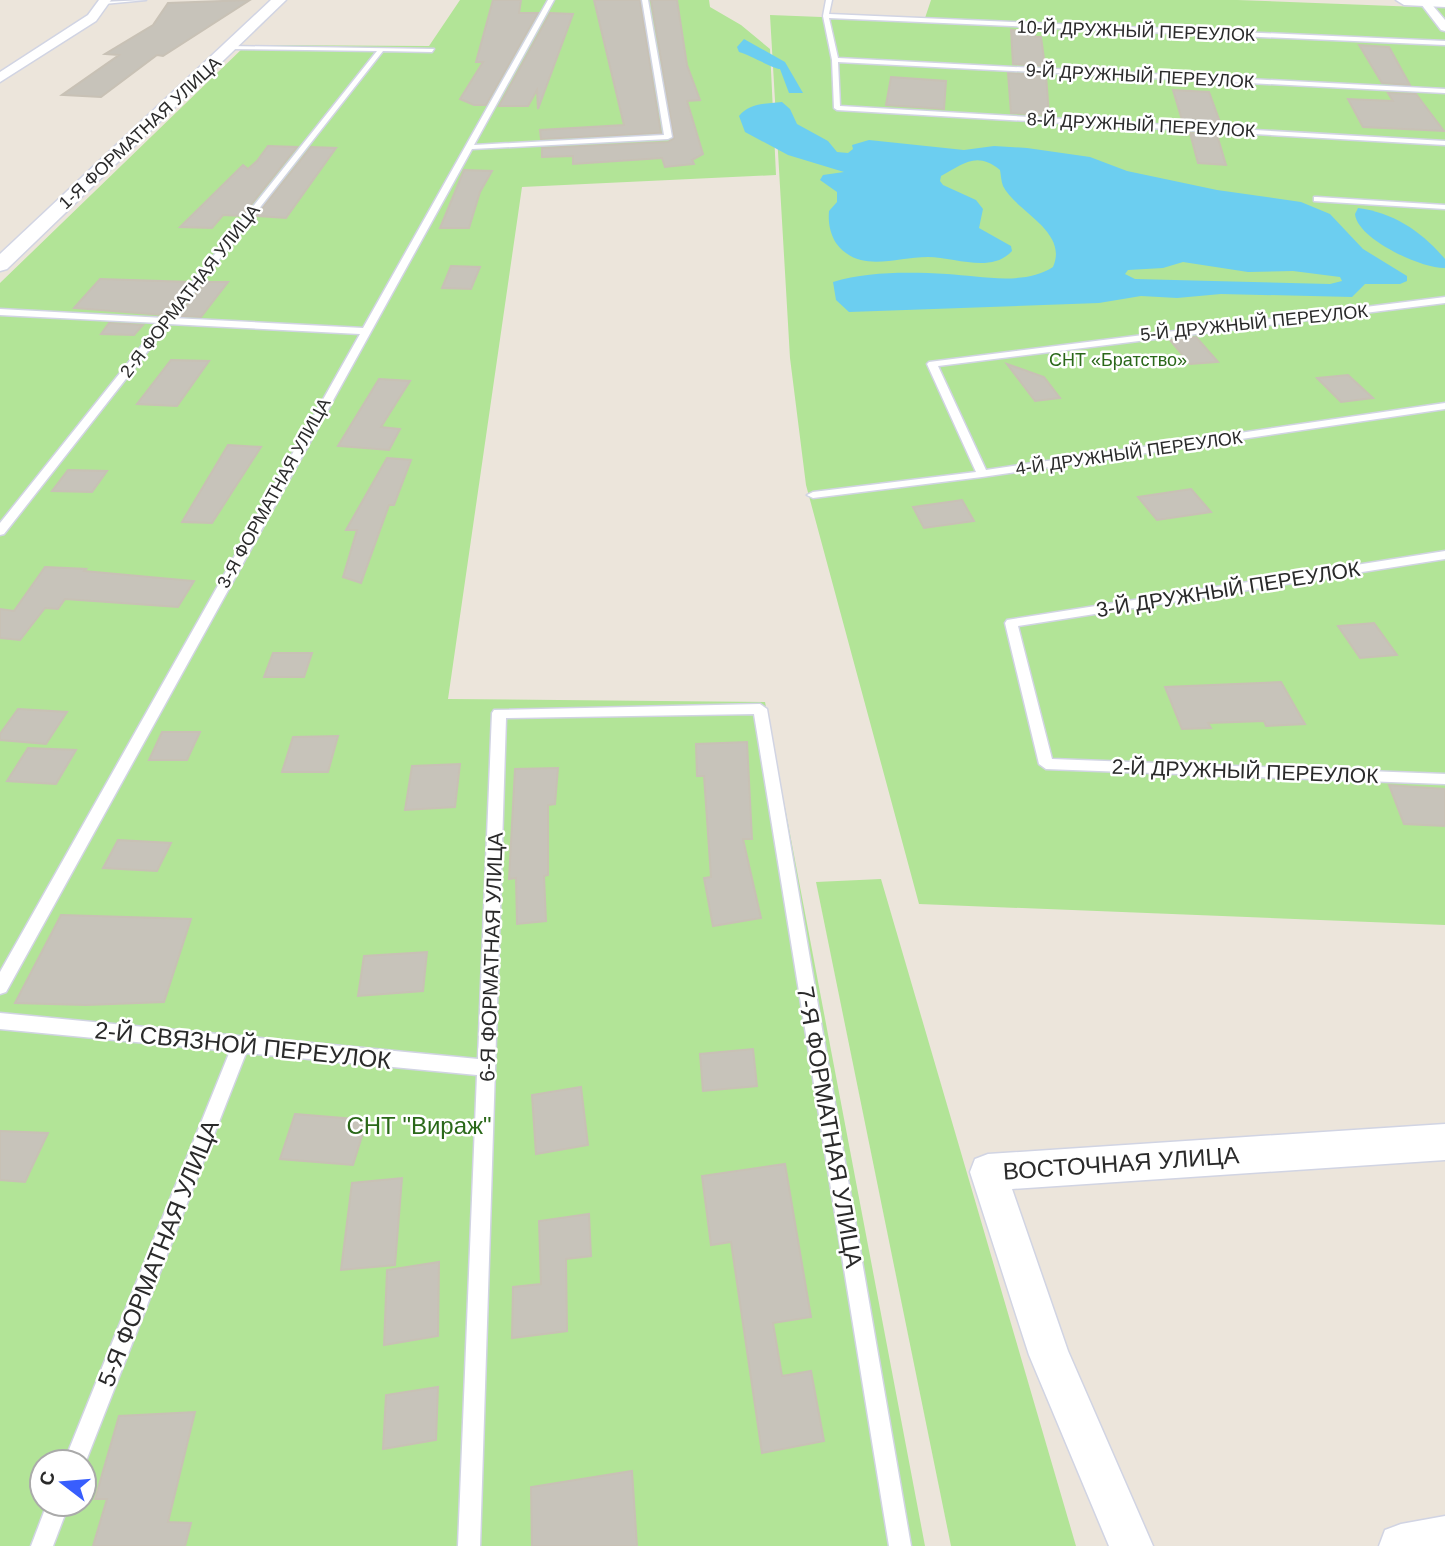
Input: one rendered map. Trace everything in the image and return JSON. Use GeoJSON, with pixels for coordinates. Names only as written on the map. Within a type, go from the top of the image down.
{"type":"FeatureCollection","features":[{"type":"Feature","properties":{"kind":"main road"},"geometry":{"type":"LineString","coordinates":[[1404,0],[1445,2]]}},
{"type":"Feature","properties":{"kind":"street","name":"1-Я ФОРМАТНАЯ УЛИЦА"},"geometry":{"type":"LineString","coordinates":[[0,265],[279,0]]}},
{"type":"Feature","properties":{"kind":"street"},"geometry":{"type":"LineString","coordinates":[[0,78],[92,18],[104,1]]}},
{"type":"Feature","properties":{"kind":"street"},"geometry":{"type":"LineString","coordinates":[[1423,1],[1445,27]]}},
{"type":"Feature","properties":{"kind":"street","name":"ВОСТОЧНАЯ УЛИЦА"},"geometry":{"type":"LineString","coordinates":[[1131,1546],[1049,1355],[988,1172],[1445,1142]]}},
{"type":"Feature","properties":{"kind":"street"},"geometry":{"type":"LineString","coordinates":[[1401,1546],[1445,1538]]}},
{"type":"Feature","properties":{"kind":"lane"},"geometry":{"type":"LineString","coordinates":[[104,1],[143,0]]}},
{"type":"Feature","properties":{"kind":"lane","name":"3-Я ФОРМАТНАЯ УЛИЦА"},"geometry":{"type":"LineString","coordinates":[[0,987],[551,0]]}},
{"type":"Feature","properties":{"kind":"lane"},"geometry":{"type":"LineString","coordinates":[[468,147],[668,137],[645,0]]}},
{"type":"Feature","properties":{"kind":"lane"},"geometry":{"type":"LineString","coordinates":[[829,0],[826,16],[835,60]]}},
{"type":"Feature","properties":{"kind":"lane","name":"10-Й ДРУЖНЫЙ ПЕРЕУЛОК"},"geometry":{"type":"LineString","coordinates":[[826,16],[1445,43]]}},
{"type":"Feature","properties":{"kind":"lane"},"geometry":{"type":"LineString","coordinates":[[231,47],[432,50]]}},
{"type":"Feature","properties":{"kind":"lane","name":"2-Я ФОРМАТНАЯ УЛИЦА"},"geometry":{"type":"LineString","coordinates":[[0,531],[380,51]]}},
{"type":"Feature","properties":{"kind":"lane","name":"9-Й ДРУЖНЫЙ ПЕРЕУЛОК"},"geometry":{"type":"LineString","coordinates":[[835,60],[1445,91]]}},
{"type":"Feature","properties":{"kind":"lane","name":"8-Й ДРУЖНЫЙ ПЕРЕУЛОК"},"geometry":{"type":"LineString","coordinates":[[835,60],[837,108],[1445,143]]}},
{"type":"Feature","properties":{"kind":"lane"},"geometry":{"type":"LineString","coordinates":[[1317,199],[1445,207]]}},
{"type":"Feature","properties":{"kind":"lane","name":"5-Й ДРУЖНЫЙ ПЕРЕУЛОК"},"geometry":{"type":"LineString","coordinates":[[982,474],[932,364],[1445,300]]}},
{"type":"Feature","properties":{"kind":"lane"},"geometry":{"type":"LineString","coordinates":[[0,313],[364,331]]}},
{"type":"Feature","properties":{"kind":"lane","name":"4-Й ДРУЖНЫЙ ПЕРЕУЛОК"},"geometry":{"type":"LineString","coordinates":[[813,495],[982,474],[1445,407]]}},
{"type":"Feature","properties":{"kind":"lane","name":"3-Й ДРУЖНЫЙ ПЕРЕУЛОК"},"geometry":{"type":"LineString","coordinates":[[1046,764],[1012,623],[1445,555]]}},
{"type":"Feature","properties":{"kind":"lane","name":"6-Я ФОРМАТНАЯ УЛИЦА"},"geometry":{"type":"LineString","coordinates":[[469,1546],[499,713],[760,709]]}},
{"type":"Feature","properties":{"kind":"lane","name":"7-Я ФОРМАТНАЯ УЛИЦА"},"geometry":{"type":"LineString","coordinates":[[760,709],[900,1546]]}},
{"type":"Feature","properties":{"kind":"lane","name":"2-Й ДРУЖНЫЙ ПЕРЕУЛОК"},"geometry":{"type":"LineString","coordinates":[[1046,764],[1445,779]]}},
{"type":"Feature","properties":{"kind":"lane","name":"2-Й СВЯЗНОЙ ПЕРЕУЛОК"},"geometry":{"type":"LineString","coordinates":[[0,1021],[487,1068]]}},
{"type":"Feature","properties":{"kind":"lane","name":"5-Я ФОРМАТНАЯ УЛИЦА"},"geometry":{"type":"LineString","coordinates":[[81,1448],[241,1045]]}},
{"type":"Feature","properties":{"kind":"lane"},"geometry":{"type":"LineString","coordinates":[[42,1546],[53,1518]]}},
{"type":"Feature","properties":{"kind":"green space","name":"СНТ \"Вираж\""},"geometry":{"type":"Polygon","coordinates":[[[460,0],[709,0],[710,7],[741,25],[770,49],[776,175],[522,187],[448,699],[765,702],[925,1546],[0,1546],[0,283],[246,45],[429,46],[460,0]]]}},
{"type":"Feature","properties":{"kind":"green space","name":"СНТ «Братство»"},"geometry":{"type":"Polygon","coordinates":[[[931,0],[1237,0],[1445,8],[1445,925],[919,904],[806,485],[790,358],[770,15],[924,21],[931,0]]]}},
{"type":"Feature","properties":{"kind":"green space"},"geometry":{"type":"Polygon","coordinates":[[[881,879],[1076,1546],[951,1546],[816,882],[881,879]]]}},
{"type":"Feature","properties":{"kind":"water"},"geometry":{"type":"Polygon","coordinates":[[[744,39],[785,62],[803,93],[789,93],[780,69],[739,52],[737,47],[744,39]]]}},
{"type":"Feature","properties":{"kind":"water"},"geometry":{"type":"Polygon","coordinates":[[[782,102],[790,109],[797,124],[828,141],[837,152],[848,153],[853,149],[852,145],[869,140],[964,150],[994,146],[1027,148],[1090,157],[1127,171],[1217,190],[1301,202],[1330,214],[1363,249],[1407,276],[1407,281],[1400,284],[1365,284],[1352,297],[1221,294],[1177,298],[1141,296],[1099,303],[849,312],[836,300],[833,282],[890,273],[1001,278],[1029,276],[1053,267],[1056,254],[1054,243],[1038,222],[1009,195],[1003,186],[1000,170],[984,161],[976,160],[941,176],[940,181],[943,185],[976,200],[983,209],[979,228],[1011,246],[1012,251],[1003,258],[983,263],[928,257],[878,262],[855,258],[845,253],[836,243],[830,228],[829,211],[837,202],[837,192],[820,180],[823,175],[844,172],[788,155],[745,132],[739,116],[743,112],[758,105],[782,102]],[[1183,262],[1163,268],[1128,270],[1125,274],[1135,279],[1330,284],[1342,281],[1340,277],[1293,271],[1248,272],[1183,262]]]}},
{"type":"Feature","properties":{"kind":"water"},"geometry":{"type":"Polygon","coordinates":[[[1358,208],[1383,214],[1406,225],[1445,259],[1445,268],[1422,264],[1378,242],[1358,224],[1355,214],[1358,208]]]}},
{"type":"Feature","properties":{"kind":"building"},"geometry":{"type":"Polygon","coordinates":[[[250,0],[163,56],[157,55],[101,97],[62,95],[119,55],[105,54],[153,25],[168,3],[250,0]]]}},
{"type":"Feature","properties":{"kind":"building"},"geometry":{"type":"Polygon","coordinates":[[[493,0],[521,0],[519,13],[538,13],[486,105],[474,105],[460,99],[483,62],[476,62],[493,0]]]}},
{"type":"Feature","properties":{"kind":"building"},"geometry":{"type":"Polygon","coordinates":[[[594,0],[640,0],[661,133],[541,139],[540,130],[624,125],[594,0]]]}},
{"type":"Feature","properties":{"kind":"building"},"geometry":{"type":"Polygon","coordinates":[[[651,0],[677,0],[687,65],[700,100],[687,101],[703,154],[692,160],[694,164],[665,167],[662,158],[573,164],[573,156],[542,157],[542,148],[668,142],[674,138],[651,0]]]}},
{"type":"Feature","properties":{"kind":"building"},"geometry":{"type":"Polygon","coordinates":[[[550,13],[573,14],[538,109],[537,90],[528,106],[499,106],[550,13]]]}},
{"type":"Feature","properties":{"kind":"building"},"geometry":{"type":"Polygon","coordinates":[[[1011,30],[1035,32],[1035,37],[1041,37],[1045,66],[1013,64],[1011,30]]]}},
{"type":"Feature","properties":{"kind":"building"},"geometry":{"type":"Polygon","coordinates":[[[1359,45],[1389,47],[1410,85],[1382,83],[1359,45]]]}},
{"type":"Feature","properties":{"kind":"building"},"geometry":{"type":"Polygon","coordinates":[[[1008,73],[1046,75],[1049,115],[1011,113],[1008,73]]]}},
{"type":"Feature","properties":{"kind":"building"},"geometry":{"type":"Polygon","coordinates":[[[891,77],[946,81],[944,109],[886,105],[891,77]]]}},
{"type":"Feature","properties":{"kind":"building"},"geometry":{"type":"Polygon","coordinates":[[[1173,90],[1209,92],[1221,125],[1183,123],[1173,90]]]}},
{"type":"Feature","properties":{"kind":"building"},"geometry":{"type":"Polygon","coordinates":[[[1388,93],[1416,94],[1444,131],[1363,127],[1348,99],[1393,101],[1388,93]]]}},
{"type":"Feature","properties":{"kind":"building"},"geometry":{"type":"Polygon","coordinates":[[[1190,133],[1217,135],[1226,165],[1198,163],[1190,133]]]}},
{"type":"Feature","properties":{"kind":"building"},"geometry":{"type":"Polygon","coordinates":[[[268,146],[297,147],[242,216],[223,215],[212,228],[180,227],[243,165],[248,169],[257,161],[268,146]]]}},
{"type":"Feature","properties":{"kind":"building"},"geometry":{"type":"Polygon","coordinates":[[[311,147],[336,148],[286,218],[256,216],[311,147]]]}},
{"type":"Feature","properties":{"kind":"building"},"geometry":{"type":"Polygon","coordinates":[[[464,170],[492,171],[480,192],[469,228],[440,228],[464,170]]]}},
{"type":"Feature","properties":{"kind":"building"},"geometry":{"type":"Polygon","coordinates":[[[451,266],[480,267],[471,289],[442,288],[451,266]]]}},
{"type":"Feature","properties":{"kind":"building"},"geometry":{"type":"Polygon","coordinates":[[[100,279],[190,282],[163,315],[74,308],[100,279]]]}},
{"type":"Feature","properties":{"kind":"building"},"geometry":{"type":"Polygon","coordinates":[[[205,282],[228,282],[201,317],[178,316],[205,282]]]}},
{"type":"Feature","properties":{"kind":"building"},"geometry":{"type":"Polygon","coordinates":[[[109,323],[143,325],[134,335],[101,334],[109,323]]]}},
{"type":"Feature","properties":{"kind":"building"},"geometry":{"type":"Polygon","coordinates":[[[1196,337],[1218,362],[1190,364],[1170,340],[1196,337]]]}},
{"type":"Feature","properties":{"kind":"building"},"geometry":{"type":"Polygon","coordinates":[[[171,360],[209,361],[177,406],[137,404],[171,360]]]}},
{"type":"Feature","properties":{"kind":"building"},"geometry":{"type":"Polygon","coordinates":[[[1007,364],[1044,377],[1060,398],[1035,401],[1007,364]]]}},
{"type":"Feature","properties":{"kind":"building"},"geometry":{"type":"Polygon","coordinates":[[[1348,375],[1373,398],[1341,402],[1317,378],[1348,375]]]}},
{"type":"Feature","properties":{"kind":"building"},"geometry":{"type":"Polygon","coordinates":[[[379,379],[410,381],[381,427],[400,429],[389,450],[338,446],[379,379]]]}},
{"type":"Feature","properties":{"kind":"building"},"geometry":{"type":"Polygon","coordinates":[[[228,445],[261,447],[212,523],[182,522],[228,445]]]}},
{"type":"Feature","properties":{"kind":"building"},"geometry":{"type":"Polygon","coordinates":[[[387,458],[411,460],[394,505],[389,505],[361,583],[343,577],[357,530],[346,530],[387,458]]]}},
{"type":"Feature","properties":{"kind":"building"},"geometry":{"type":"Polygon","coordinates":[[[68,470],[107,471],[92,492],[52,491],[68,470]]]}},
{"type":"Feature","properties":{"kind":"building"},"geometry":{"type":"Polygon","coordinates":[[[1191,489],[1211,512],[1157,520],[1138,497],[1191,489]]]}},
{"type":"Feature","properties":{"kind":"building"},"geometry":{"type":"Polygon","coordinates":[[[962,500],[974,521],[924,528],[913,507],[962,500]]]}},
{"type":"Feature","properties":{"kind":"building"},"geometry":{"type":"Polygon","coordinates":[[[45,567],[194,581],[178,607],[65,599],[58,609],[45,608],[20,640],[0,638],[0,609],[14,611],[45,567]]]}},
{"type":"Feature","properties":{"kind":"building"},"geometry":{"type":"Polygon","coordinates":[[[1374,623],[1397,655],[1360,658],[1338,626],[1374,623]]]}},
{"type":"Feature","properties":{"kind":"building"},"geometry":{"type":"Polygon","coordinates":[[[273,653],[312,653],[304,677],[264,677],[273,653]]]}},
{"type":"Feature","properties":{"kind":"building"},"geometry":{"type":"Polygon","coordinates":[[[1281,682],[1305,724],[1266,726],[1264,721],[1208,723],[1211,728],[1182,729],[1165,687],[1281,682]]]}},
{"type":"Feature","properties":{"kind":"building"},"geometry":{"type":"Polygon","coordinates":[[[18,709],[67,712],[46,744],[0,740],[0,734],[18,709]]]}},
{"type":"Feature","properties":{"kind":"building"},"geometry":{"type":"Polygon","coordinates":[[[162,732],[200,732],[187,760],[149,760],[162,732]]]}},
{"type":"Feature","properties":{"kind":"building"},"geometry":{"type":"Polygon","coordinates":[[[338,736],[328,772],[282,772],[293,737],[338,736]]]}},
{"type":"Feature","properties":{"kind":"building"},"geometry":{"type":"Polygon","coordinates":[[[747,742],[752,839],[743,839],[761,918],[713,926],[704,878],[711,877],[704,776],[697,776],[696,744],[747,742]]]}},
{"type":"Feature","properties":{"kind":"building"},"geometry":{"type":"Polygon","coordinates":[[[28,748],[76,750],[56,784],[7,781],[28,748]]]}},
{"type":"Feature","properties":{"kind":"building"},"geometry":{"type":"Polygon","coordinates":[[[460,764],[455,807],[405,810],[412,766],[460,764]]]}},
{"type":"Feature","properties":{"kind":"building"},"geometry":{"type":"Polygon","coordinates":[[[558,768],[555,804],[548,805],[548,875],[544,876],[546,921],[517,924],[516,878],[509,879],[515,769],[558,768]]]}},
{"type":"Feature","properties":{"kind":"building"},"geometry":{"type":"Polygon","coordinates":[[[1389,785],[1445,789],[1445,826],[1404,824],[1389,785]]]}},
{"type":"Feature","properties":{"kind":"building"},"geometry":{"type":"Polygon","coordinates":[[[118,840],[171,843],[157,871],[103,868],[118,840]]]}},
{"type":"Feature","properties":{"kind":"building"},"geometry":{"type":"Polygon","coordinates":[[[61,915],[191,919],[164,1002],[86,1005],[15,1003],[61,915]]]}},
{"type":"Feature","properties":{"kind":"building"},"geometry":{"type":"Polygon","coordinates":[[[427,952],[423,991],[358,996],[364,956],[427,952]]]}},
{"type":"Feature","properties":{"kind":"building"},"geometry":{"type":"Polygon","coordinates":[[[753,1049],[757,1086],[703,1091],[700,1054],[753,1049]]]}},
{"type":"Feature","properties":{"kind":"building"},"geometry":{"type":"Polygon","coordinates":[[[581,1087],[588,1145],[536,1154],[532,1095],[581,1087]]]}},
{"type":"Feature","properties":{"kind":"building"},"geometry":{"type":"Polygon","coordinates":[[[295,1114],[367,1120],[353,1165],[280,1159],[295,1114]]]}},
{"type":"Feature","properties":{"kind":"building"},"geometry":{"type":"Polygon","coordinates":[[[0,1131],[48,1133],[25,1182],[0,1180],[0,1131]]]}},
{"type":"Feature","properties":{"kind":"building"},"geometry":{"type":"Polygon","coordinates":[[[785,1164],[811,1317],[773,1323],[782,1376],[811,1371],[824,1441],[762,1453],[731,1242],[711,1245],[702,1176],[785,1164]]]}},
{"type":"Feature","properties":{"kind":"building"},"geometry":{"type":"Polygon","coordinates":[[[402,1178],[395,1265],[341,1270],[352,1183],[402,1178]]]}},
{"type":"Feature","properties":{"kind":"building"},"geometry":{"type":"Polygon","coordinates":[[[589,1214],[591,1256],[566,1259],[567,1331],[512,1338],[513,1287],[541,1284],[539,1221],[589,1214]]]}},
{"type":"Feature","properties":{"kind":"building"},"geometry":{"type":"Polygon","coordinates":[[[439,1262],[438,1336],[384,1345],[387,1270],[439,1262]]]}},
{"type":"Feature","properties":{"kind":"building"},"geometry":{"type":"Polygon","coordinates":[[[438,1387],[436,1440],[383,1449],[386,1395],[438,1387]]]}},
{"type":"Feature","properties":{"kind":"building"},"geometry":{"type":"Polygon","coordinates":[[[195,1412],[168,1522],[191,1523],[185,1546],[93,1546],[107,1499],[98,1499],[98,1489],[119,1416],[195,1412]]]}},
{"type":"Feature","properties":{"kind":"building"},"geometry":{"type":"Polygon","coordinates":[[[632,1471],[637,1546],[532,1546],[531,1487],[632,1471]]]}}]}
